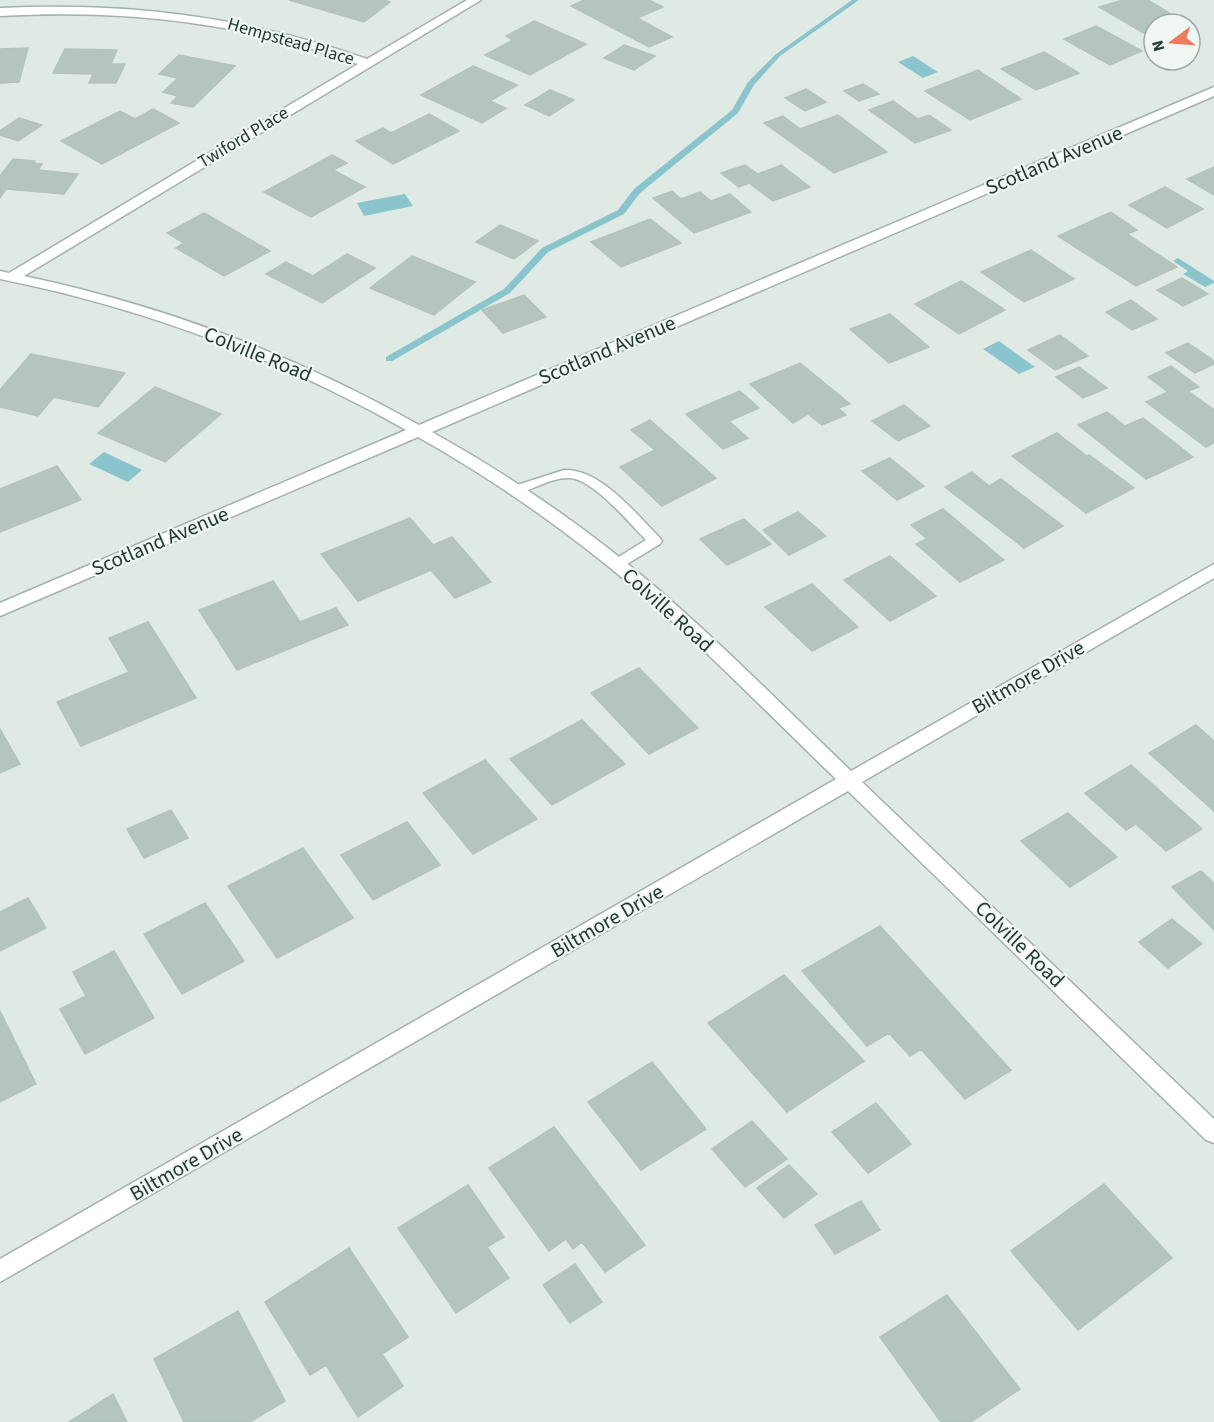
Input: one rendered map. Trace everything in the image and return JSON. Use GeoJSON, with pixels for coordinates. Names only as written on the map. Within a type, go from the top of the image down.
{"type":"FeatureCollection","features":[{"type":"Feature","properties":{"kind":"street","name":"Twiford Place"},"geometry":{"type":"LineString","coordinates":[[6,276],[475,0]]}},
{"type":"Feature","properties":{"kind":"street","name":"Hempstead Place"},"geometry":{"type":"LineString","coordinates":[[0,12],[89,9],[198,17],[278,33],[367,63]]}},
{"type":"Feature","properties":{"kind":"street","name":"Scotland Avenue"},"geometry":{"type":"LineString","coordinates":[[0,610],[1214,91]]}},
{"type":"Feature","properties":{"kind":"street","name":"Colville Road"},"geometry":{"type":"LineString","coordinates":[[6,276],[83,294],[231,341],[344,389],[470,459],[516,490],[617,564],[709,646],[1214,1133]]}},
{"type":"Feature","properties":{"kind":"street","name":"Biltmore Drive"},"geometry":{"type":"LineString","coordinates":[[0,1271],[1214,570]]}},
{"type":"Feature","properties":{"kind":"lane"},"geometry":{"type":"LineString","coordinates":[[516,490],[550,478],[571,474],[588,479],[655,541],[617,564]]}},
{"type":"Feature","properties":{"kind":"water"},"geometry":{"type":"Polygon","coordinates":[[[913,56],[938,72],[923,78],[898,62],[913,56]]]}},
{"type":"Feature","properties":{"kind":"water"},"geometry":{"type":"Polygon","coordinates":[[[405,194],[413,206],[364,216],[357,203],[405,194]]]}},
{"type":"Feature","properties":{"kind":"water"},"geometry":{"type":"Polygon","coordinates":[[[1178,258],[1214,283],[1205,287],[1183,274],[1188,271],[1173,261],[1178,258]]]}},
{"type":"Feature","properties":{"kind":"water"},"geometry":{"type":"Polygon","coordinates":[[[999,341],[1035,367],[1019,374],[983,349],[999,341]]]}},
{"type":"Feature","properties":{"kind":"water"},"geometry":{"type":"Polygon","coordinates":[[[104,452],[142,470],[128,482],[89,464],[104,452]]]}},
{"type":"Feature","properties":{"kind":"building"},"geometry":{"type":"Polygon","coordinates":[[[289,0],[383,0],[390,2],[364,22],[289,0]]]}},
{"type":"Feature","properties":{"kind":"building"},"geometry":{"type":"Polygon","coordinates":[[[584,0],[649,0],[663,7],[637,18],[672,37],[649,47],[571,6],[584,0]]]}},
{"type":"Feature","properties":{"kind":"building"},"geometry":{"type":"Polygon","coordinates":[[[1123,0],[1148,0],[1168,12],[1142,12],[1142,32],[1099,7],[1123,0]]]}},
{"type":"Feature","properties":{"kind":"building"},"geometry":{"type":"Polygon","coordinates":[[[534,21],[586,44],[530,75],[485,55],[513,40],[506,36],[534,21]]]}},
{"type":"Feature","properties":{"kind":"building"},"geometry":{"type":"Polygon","coordinates":[[[1096,26],[1142,51],[1110,65],[1064,39],[1096,26]]]}},
{"type":"Feature","properties":{"kind":"building"},"geometry":{"type":"Polygon","coordinates":[[[624,45],[655,56],[634,70],[604,58],[624,45]]]}},
{"type":"Feature","properties":{"kind":"building"},"geometry":{"type":"Polygon","coordinates":[[[28,48],[19,82],[0,83],[0,49],[28,48]]]}},
{"type":"Feature","properties":{"kind":"building"},"geometry":{"type":"Polygon","coordinates":[[[65,49],[117,50],[111,64],[125,64],[116,83],[89,83],[93,74],[53,73],[65,49]]]}},
{"type":"Feature","properties":{"kind":"building"},"geometry":{"type":"Polygon","coordinates":[[[1044,52],[1079,73],[1036,90],[1001,69],[1044,52]]]}},
{"type":"Feature","properties":{"kind":"building"},"geometry":{"type":"Polygon","coordinates":[[[179,55],[235,66],[193,107],[171,103],[178,96],[163,92],[178,78],[159,74],[179,55]]]}},
{"type":"Feature","properties":{"kind":"building"},"geometry":{"type":"Polygon","coordinates":[[[473,66],[517,85],[490,101],[506,108],[482,123],[421,95],[473,66]]]}},
{"type":"Feature","properties":{"kind":"building"},"geometry":{"type":"Polygon","coordinates":[[[978,70],[1021,99],[970,120],[925,91],[978,70]]]}},
{"type":"Feature","properties":{"kind":"building"},"geometry":{"type":"Polygon","coordinates":[[[863,84],[879,94],[859,101],[844,91],[863,84]]]}},
{"type":"Feature","properties":{"kind":"building"},"geometry":{"type":"Polygon","coordinates":[[[806,89],[826,102],[805,111],[785,98],[806,89]]]}},
{"type":"Feature","properties":{"kind":"building"},"geometry":{"type":"Polygon","coordinates":[[[550,90],[574,100],[549,116],[525,105],[550,90]]]}},
{"type":"Feature","properties":{"kind":"building"},"geometry":{"type":"Polygon","coordinates":[[[893,101],[918,119],[929,115],[951,130],[915,143],[869,110],[893,101]]]}},
{"type":"Feature","properties":{"kind":"building"},"geometry":{"type":"Polygon","coordinates":[[[153,109],[179,123],[102,164],[61,141],[120,111],[135,119],[153,109]]]}},
{"type":"Feature","properties":{"kind":"building"},"geometry":{"type":"Polygon","coordinates":[[[429,114],[459,131],[393,164],[356,141],[383,128],[391,133],[429,114]]]}},
{"type":"Feature","properties":{"kind":"building"},"geometry":{"type":"Polygon","coordinates":[[[838,115],[887,152],[834,173],[764,123],[783,116],[800,129],[838,115]]]}},
{"type":"Feature","properties":{"kind":"building"},"geometry":{"type":"Polygon","coordinates":[[[19,118],[42,125],[18,141],[0,135],[0,131],[19,118]]]}},
{"type":"Feature","properties":{"kind":"building"},"geometry":{"type":"Polygon","coordinates":[[[332,155],[347,163],[333,170],[365,187],[311,217],[264,192],[332,155]]]}},
{"type":"Feature","properties":{"kind":"building"},"geometry":{"type":"Polygon","coordinates":[[[13,159],[42,164],[38,170],[78,174],[64,194],[6,189],[0,198],[0,176],[13,159]]]}},
{"type":"Feature","properties":{"kind":"building"},"geometry":{"type":"Polygon","coordinates":[[[745,165],[758,174],[781,165],[810,187],[773,201],[749,183],[739,187],[721,173],[745,165]]]}},
{"type":"Feature","properties":{"kind":"building"},"geometry":{"type":"Polygon","coordinates":[[[1214,167],[1214,195],[1187,179],[1214,167]]]}},
{"type":"Feature","properties":{"kind":"building"},"geometry":{"type":"Polygon","coordinates":[[[1165,187],[1203,209],[1167,228],[1129,205],[1165,187]]]}},
{"type":"Feature","properties":{"kind":"building"},"geometry":{"type":"Polygon","coordinates":[[[672,191],[681,199],[700,192],[711,201],[730,194],[751,212],[694,233],[653,198],[672,191]]]}},
{"type":"Feature","properties":{"kind":"building"},"geometry":{"type":"Polygon","coordinates":[[[1111,212],[1137,230],[1127,234],[1177,267],[1136,286],[1058,236],[1111,212]]]}},
{"type":"Feature","properties":{"kind":"building"},"geometry":{"type":"Polygon","coordinates":[[[204,213],[270,251],[224,276],[176,248],[184,243],[167,233],[204,213]]]}},
{"type":"Feature","properties":{"kind":"building"},"geometry":{"type":"Polygon","coordinates":[[[650,219],[681,243],[621,267],[591,242],[650,219]]]}},
{"type":"Feature","properties":{"kind":"building"},"geometry":{"type":"Polygon","coordinates":[[[500,225],[538,241],[514,259],[476,242],[500,225]]]}},
{"type":"Feature","properties":{"kind":"building"},"geometry":{"type":"Polygon","coordinates":[[[1031,250],[1074,279],[1024,302],[981,272],[1031,250]]]}},
{"type":"Feature","properties":{"kind":"building"},"geometry":{"type":"Polygon","coordinates":[[[347,254],[375,268],[322,303],[266,274],[286,262],[313,276],[347,254]]]}},
{"type":"Feature","properties":{"kind":"building"},"geometry":{"type":"Polygon","coordinates":[[[412,256],[475,282],[434,315],[370,288],[412,256]]]}},
{"type":"Feature","properties":{"kind":"building"},"geometry":{"type":"Polygon","coordinates":[[[1182,278],[1208,294],[1183,306],[1157,290],[1182,278]]]}},
{"type":"Feature","properties":{"kind":"building"},"geometry":{"type":"Polygon","coordinates":[[[961,281],[1005,310],[959,334],[915,304],[961,281]]]}},
{"type":"Feature","properties":{"kind":"building"},"geometry":{"type":"Polygon","coordinates":[[[524,295],[546,317],[503,333],[482,310],[524,295]]]}},
{"type":"Feature","properties":{"kind":"building"},"geometry":{"type":"Polygon","coordinates":[[[1131,300],[1157,319],[1132,330],[1106,312],[1131,300]]]}},
{"type":"Feature","properties":{"kind":"building"},"geometry":{"type":"Polygon","coordinates":[[[890,314],[929,347],[889,363],[850,329],[890,314]]]}},
{"type":"Feature","properties":{"kind":"building"},"geometry":{"type":"Polygon","coordinates":[[[1060,335],[1088,356],[1055,370],[1028,350],[1060,335]]]}},
{"type":"Feature","properties":{"kind":"building"},"geometry":{"type":"Polygon","coordinates":[[[1188,343],[1214,361],[1214,364],[1195,373],[1166,353],[1188,343]]]}},
{"type":"Feature","properties":{"kind":"building"},"geometry":{"type":"Polygon","coordinates":[[[31,354],[125,373],[98,407],[54,397],[38,416],[0,407],[0,390],[31,354]]]}},
{"type":"Feature","properties":{"kind":"building"},"geometry":{"type":"Polygon","coordinates":[[[800,363],[850,404],[838,408],[846,415],[822,425],[808,414],[793,423],[750,384],[800,363]]]}},
{"type":"Feature","properties":{"kind":"building"},"geometry":{"type":"Polygon","coordinates":[[[1171,366],[1199,387],[1188,391],[1214,410],[1214,443],[1206,447],[1146,402],[1168,392],[1148,377],[1171,366]]]}},
{"type":"Feature","properties":{"kind":"building"},"geometry":{"type":"Polygon","coordinates":[[[1079,367],[1107,388],[1083,398],[1056,377],[1079,367]]]}},
{"type":"Feature","properties":{"kind":"building"},"geometry":{"type":"Polygon","coordinates":[[[155,387],[221,414],[165,462],[98,433],[155,387]]]}},
{"type":"Feature","properties":{"kind":"building"},"geometry":{"type":"Polygon","coordinates":[[[740,391],[759,408],[729,421],[748,438],[723,449],[686,414],[740,391]]]}},
{"type":"Feature","properties":{"kind":"building"},"geometry":{"type":"Polygon","coordinates":[[[904,405],[930,426],[898,441],[872,421],[904,405]]]}},
{"type":"Feature","properties":{"kind":"building"},"geometry":{"type":"Polygon","coordinates":[[[1107,412],[1125,426],[1143,418],[1193,457],[1146,479],[1078,425],[1107,412]]]}},
{"type":"Feature","properties":{"kind":"building"},"geometry":{"type":"Polygon","coordinates":[[[650,420],[716,478],[662,506],[620,467],[655,450],[631,430],[650,420]]]}},
{"type":"Feature","properties":{"kind":"building"},"geometry":{"type":"Polygon","coordinates":[[[1057,433],[1134,488],[1086,513],[1012,456],[1057,433]]]}},
{"type":"Feature","properties":{"kind":"building"},"geometry":{"type":"Polygon","coordinates":[[[890,458],[924,486],[897,500],[862,471],[890,458]]]}},
{"type":"Feature","properties":{"kind":"building"},"geometry":{"type":"Polygon","coordinates":[[[57,466],[81,500],[0,532],[0,489],[57,466]]]}},
{"type":"Feature","properties":{"kind":"building"},"geometry":{"type":"Polygon","coordinates":[[[972,472],[989,486],[1001,479],[1063,526],[1024,548],[945,487],[972,472]]]}},
{"type":"Feature","properties":{"kind":"building"},"geometry":{"type":"Polygon","coordinates":[[[943,509],[1004,560],[960,582],[916,544],[927,539],[911,525],[943,509]]]}},
{"type":"Feature","properties":{"kind":"building"},"geometry":{"type":"Polygon","coordinates":[[[798,512],[826,536],[789,555],[763,530],[798,512]]]}},
{"type":"Feature","properties":{"kind":"building"},"geometry":{"type":"Polygon","coordinates":[[[410,518],[433,545],[452,537],[491,582],[455,598],[431,570],[358,601],[321,554],[410,518]]]}},
{"type":"Feature","properties":{"kind":"building"},"geometry":{"type":"Polygon","coordinates":[[[744,519],[771,544],[727,565],[700,539],[744,519]]]}},
{"type":"Feature","properties":{"kind":"building"},"geometry":{"type":"Polygon","coordinates":[[[890,556],[936,596],[890,621],[844,580],[890,556]]]}},
{"type":"Feature","properties":{"kind":"building"},"geometry":{"type":"Polygon","coordinates":[[[273,581],[300,622],[336,608],[348,625],[237,670],[199,610],[273,581]]]}},
{"type":"Feature","properties":{"kind":"building"},"geometry":{"type":"Polygon","coordinates":[[[812,584],[858,627],[812,651],[765,607],[812,584]]]}},
{"type":"Feature","properties":{"kind":"building"},"geometry":{"type":"Polygon","coordinates":[[[148,622],[196,698],[81,746],[57,702],[129,672],[109,638],[148,622]]]}},
{"type":"Feature","properties":{"kind":"building"},"geometry":{"type":"Polygon","coordinates":[[[639,668],[698,728],[649,754],[591,693],[639,668]]]}},
{"type":"Feature","properties":{"kind":"building"},"geometry":{"type":"Polygon","coordinates":[[[582,720],[625,764],[552,805],[510,759],[582,720]]]}},
{"type":"Feature","properties":{"kind":"building"},"geometry":{"type":"Polygon","coordinates":[[[1196,725],[1214,741],[1214,811],[1149,753],[1196,725]]]}},
{"type":"Feature","properties":{"kind":"building"},"geometry":{"type":"Polygon","coordinates":[[[0,729],[20,764],[0,773],[0,729]]]}},
{"type":"Feature","properties":{"kind":"building"},"geometry":{"type":"Polygon","coordinates":[[[485,760],[537,819],[473,854],[423,793],[485,760]]]}},
{"type":"Feature","properties":{"kind":"building"},"geometry":{"type":"Polygon","coordinates":[[[1131,765],[1202,829],[1166,851],[1136,824],[1126,830],[1085,793],[1131,765]]]}},
{"type":"Feature","properties":{"kind":"building"},"geometry":{"type":"Polygon","coordinates":[[[171,810],[188,838],[144,858],[127,829],[171,810]]]}},
{"type":"Feature","properties":{"kind":"building"},"geometry":{"type":"Polygon","coordinates":[[[1068,813],[1117,857],[1070,887],[1021,841],[1068,813]]]}},
{"type":"Feature","properties":{"kind":"building"},"geometry":{"type":"Polygon","coordinates":[[[407,822],[440,865],[373,900],[341,855],[407,822]]]}},
{"type":"Feature","properties":{"kind":"building"},"geometry":{"type":"Polygon","coordinates":[[[303,848],[353,918],[277,958],[228,886],[303,848]]]}},
{"type":"Feature","properties":{"kind":"building"},"geometry":{"type":"Polygon","coordinates":[[[1201,871],[1214,883],[1214,930],[1172,887],[1201,871]]]}},
{"type":"Feature","properties":{"kind":"building"},"geometry":{"type":"Polygon","coordinates":[[[28,898],[46,928],[0,951],[0,912],[28,898]]]}},
{"type":"Feature","properties":{"kind":"building"},"geometry":{"type":"Polygon","coordinates":[[[205,903],[244,961],[182,994],[144,934],[205,903]]]}},
{"type":"Feature","properties":{"kind":"building"},"geometry":{"type":"Polygon","coordinates":[[[1172,919],[1202,944],[1168,968],[1139,942],[1172,919]]]}},
{"type":"Feature","properties":{"kind":"building"},"geometry":{"type":"Polygon","coordinates":[[[880,926],[1011,1070],[965,1099],[921,1049],[910,1056],[889,1033],[867,1046],[802,971],[880,926]]]}},
{"type":"Feature","properties":{"kind":"building"},"geometry":{"type":"Polygon","coordinates":[[[114,951],[154,1018],[85,1054],[60,1009],[86,996],[73,972],[114,951]]]}},
{"type":"Feature","properties":{"kind":"building"},"geometry":{"type":"Polygon","coordinates":[[[784,975],[864,1061],[787,1112],[708,1023],[784,975]]]}},
{"type":"Feature","properties":{"kind":"building"},"geometry":{"type":"Polygon","coordinates":[[[0,1011],[36,1084],[0,1102],[0,1011]]]}},
{"type":"Feature","properties":{"kind":"building"},"geometry":{"type":"Polygon","coordinates":[[[652,1062],[706,1129],[641,1170],[588,1102],[652,1062]]]}},
{"type":"Feature","properties":{"kind":"building"},"geometry":{"type":"Polygon","coordinates":[[[876,1103],[911,1144],[868,1173],[832,1132],[876,1103]]]}},
{"type":"Feature","properties":{"kind":"building"},"geometry":{"type":"Polygon","coordinates":[[[752,1121],[787,1159],[745,1187],[712,1149],[752,1121]]]}},
{"type":"Feature","properties":{"kind":"building"},"geometry":{"type":"Polygon","coordinates":[[[554,1127],[645,1245],[605,1272],[582,1242],[573,1249],[566,1239],[549,1251],[489,1168],[554,1127]]]}},
{"type":"Feature","properties":{"kind":"building"},"geometry":{"type":"Polygon","coordinates":[[[789,1165],[817,1194],[784,1218],[757,1188],[789,1165]]]}},
{"type":"Feature","properties":{"kind":"building"},"geometry":{"type":"Polygon","coordinates":[[[1104,1184],[1172,1258],[1078,1330],[1011,1251],[1104,1184]]]}},
{"type":"Feature","properties":{"kind":"building"},"geometry":{"type":"Polygon","coordinates":[[[468,1185],[504,1237],[487,1247],[509,1278],[456,1313],[398,1228],[468,1185]]]}},
{"type":"Feature","properties":{"kind":"building"},"geometry":{"type":"Polygon","coordinates":[[[861,1201],[880,1230],[835,1254],[815,1225],[861,1201]]]}},
{"type":"Feature","properties":{"kind":"building"},"geometry":{"type":"Polygon","coordinates":[[[349,1248],[408,1337],[382,1354],[403,1386],[358,1417],[326,1365],[310,1375],[265,1302],[349,1248]]]}},
{"type":"Feature","properties":{"kind":"building"},"geometry":{"type":"Polygon","coordinates":[[[575,1264],[602,1302],[570,1323],[543,1285],[575,1264]]]}},
{"type":"Feature","properties":{"kind":"building"},"geometry":{"type":"Polygon","coordinates":[[[947,1295],[1020,1389],[971,1422],[941,1422],[880,1337],[947,1295]]]}},
{"type":"Feature","properties":{"kind":"building"},"geometry":{"type":"Polygon","coordinates":[[[238,1311],[285,1401],[250,1422],[184,1422],[154,1359],[238,1311]]]}},
{"type":"Feature","properties":{"kind":"building"},"geometry":{"type":"Polygon","coordinates":[[[113,1394],[127,1422],[69,1422],[113,1394]]]}},
{"type":"Feature","properties":{"kind":"waterway"},"geometry":{"type":"LineString","coordinates":[[389,359],[507,291],[545,250],[621,212],[637,191],[735,111],[751,84],[778,55],[856,0]]}}]}
